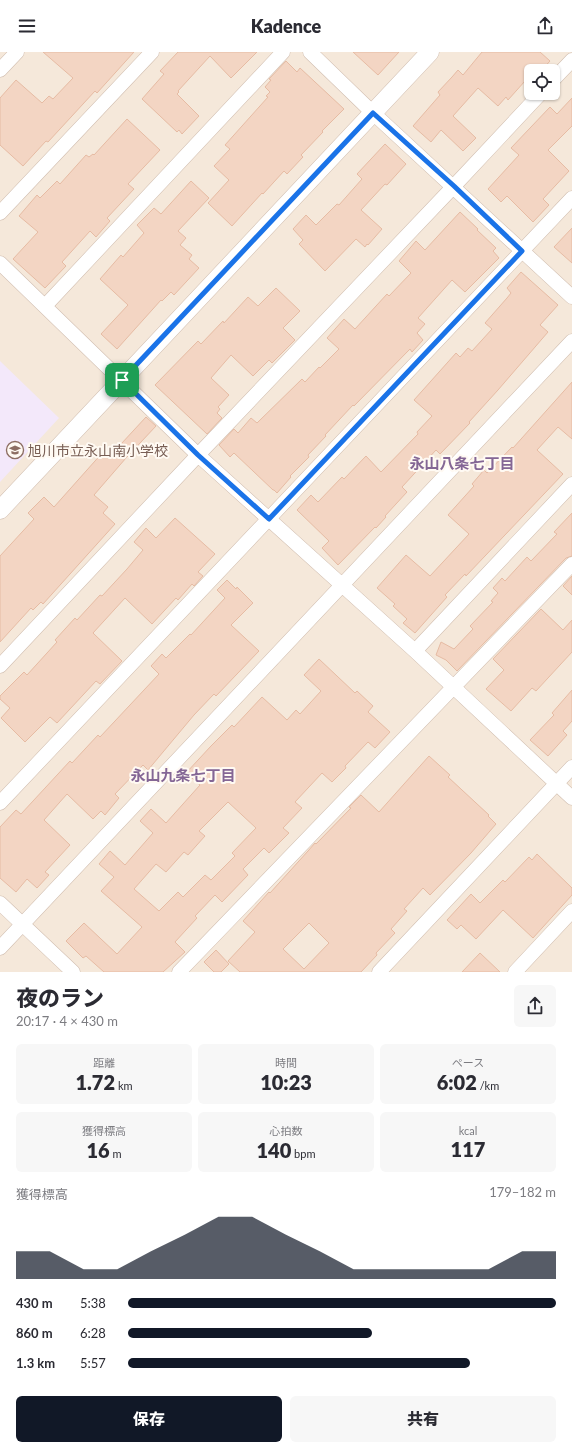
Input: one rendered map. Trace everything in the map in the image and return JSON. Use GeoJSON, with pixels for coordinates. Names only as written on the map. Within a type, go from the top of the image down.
{"type":"FeatureCollection","features":[{"type":"Feature","properties":{"kind":"street"},"geometry":{"type":"LineString","coordinates":[[0,70],[17,52]]}},
{"type":"Feature","properties":{"kind":"street"},"geometry":{"type":"LineString","coordinates":[[0,213],[152,52]]}},
{"type":"Feature","properties":{"kind":"street"},"geometry":{"type":"LineString","coordinates":[[45,306],[283,52]]}},
{"type":"Feature","properties":{"kind":"street"},"geometry":{"type":"LineString","coordinates":[[310,52],[373,113],[454,186],[572,297]]}},
{"type":"Feature","properties":{"kind":"street"},"geometry":{"type":"LineString","coordinates":[[0,510],[430,52]]}},
{"type":"Feature","properties":{"kind":"street"},"geometry":{"type":"LineString","coordinates":[[560,73],[572,60]]}},
{"type":"Feature","properties":{"kind":"street"},"geometry":{"type":"LineString","coordinates":[[0,666],[534,100]]}},
{"type":"Feature","properties":{"kind":"street"},"geometry":{"type":"LineString","coordinates":[[0,803],[572,198]]}},
{"type":"Feature","properties":{"kind":"street"},"geometry":{"type":"LineString","coordinates":[[0,263],[198,455],[415,651],[572,798]]}},
{"type":"Feature","properties":{"kind":"street"},"geometry":{"type":"LineString","coordinates":[[0,948],[572,341]]}},
{"type":"Feature","properties":{"kind":"street"},"geometry":{"type":"LineString","coordinates":[[415,651],[572,484]]}},
{"type":"Feature","properties":{"kind":"street"},"geometry":{"type":"LineString","coordinates":[[179,972],[572,564]]}},
{"type":"Feature","properties":{"kind":"street"},"geometry":{"type":"LineString","coordinates":[[379,972],[572,767]]}},
{"type":"Feature","properties":{"kind":"street"},"geometry":{"type":"LineString","coordinates":[[0,904],[73,972]]}},
{"type":"Feature","properties":{"kind":"street"},"geometry":{"type":"LineString","coordinates":[[515,972],[572,911]]}},
{"type":"Feature","properties":{"kind":"shaded area"},"geometry":{"type":"Polygon","coordinates":[[[0,52],[572,52],[572,972],[0,972],[0,52]]]}},
{"type":"Feature","properties":{"kind":"shaded area","name":"旭川市立永山南小学校"},"geometry":{"type":"Polygon","coordinates":[[[0,361],[59,418],[0,482],[0,361]]]}},
{"type":"Feature","properties":{"kind":"building"},"geometry":{"type":"Polygon","coordinates":[[[43,52],[134,52],[97,93],[95,91],[48,142],[46,141],[23,166],[0,145],[0,98],[16,80],[42,103],[49,96],[53,99],[73,78],[43,52]]]}},
{"type":"Feature","properties":{"kind":"building"},"geometry":{"type":"Polygon","coordinates":[[[178,52],[257,52],[231,78],[210,56],[178,91],[179,92],[177,94],[199,116],[182,134],[179,130],[177,132],[142,99],[164,74],[160,71],[178,52]]]}},
{"type":"Feature","properties":{"kind":"building"},"geometry":{"type":"Polygon","coordinates":[[[353,52],[399,52],[378,75],[353,52]]]}},
{"type":"Feature","properties":{"kind":"building"},"geometry":{"type":"Polygon","coordinates":[[[482,52],[540,52],[550,61],[547,64],[524,64],[524,82],[508,100],[506,97],[498,106],[478,88],[453,116],[476,138],[463,151],[441,130],[431,142],[413,126],[440,95],[438,92],[458,70],[463,75],[482,52]]]}},
{"type":"Feature","properties":{"kind":"building"},"geometry":{"type":"Polygon","coordinates":[[[286,61],[297,72],[300,68],[344,109],[322,131],[323,132],[301,155],[303,157],[287,174],[284,171],[232,226],[208,203],[229,180],[214,166],[230,149],[225,145],[268,97],[266,96],[270,92],[265,87],[271,80],[269,79],[286,61]]]}},
{"type":"Feature","properties":{"kind":"building"},"geometry":{"type":"Polygon","coordinates":[[[572,98],[572,126],[548,150],[569,171],[543,199],[549,205],[533,222],[507,196],[501,202],[488,189],[519,155],[511,148],[550,107],[557,114],[572,98]]]}},
{"type":"Feature","properties":{"kind":"building"},"geometry":{"type":"Polygon","coordinates":[[[127,119],[160,150],[128,184],[134,189],[107,218],[110,221],[96,237],[90,231],[62,262],[66,266],[45,288],[13,259],[38,232],[19,216],[37,195],[40,198],[57,181],[60,184],[86,155],[89,157],[93,154],[94,155],[127,119]]]}},
{"type":"Feature","properties":{"kind":"building"},"geometry":{"type":"Polygon","coordinates":[[[385,144],[406,164],[361,210],[382,229],[365,247],[356,239],[325,271],[299,244],[303,240],[293,229],[306,215],[316,225],[337,204],[339,205],[362,179],[357,174],[385,144]]]}},
{"type":"Feature","properties":{"kind":"building"},"geometry":{"type":"Polygon","coordinates":[[[191,181],[209,198],[178,231],[186,238],[180,245],[192,255],[189,259],[199,268],[174,295],[171,292],[162,301],[161,300],[117,349],[101,334],[128,305],[100,279],[121,255],[123,257],[144,233],[137,225],[154,208],[161,214],[191,181]]]}},
{"type":"Feature","properties":{"kind":"building"},"geometry":{"type":"Polygon","coordinates":[[[460,212],[496,248],[493,251],[499,258],[465,292],[452,280],[418,318],[425,324],[417,333],[423,340],[412,352],[410,349],[354,406],[353,405],[325,435],[326,436],[308,455],[309,457],[290,476],[291,477],[277,493],[234,453],[230,457],[219,445],[234,429],[238,433],[251,418],[257,423],[302,379],[305,382],[319,367],[320,368],[339,349],[327,338],[344,319],[355,329],[387,294],[389,296],[411,273],[399,261],[416,241],[425,250],[460,212]]]}},
{"type":"Feature","properties":{"kind":"building"},"geometry":{"type":"Polygon","coordinates":[[[572,228],[572,263],[554,247],[572,228]]]}},
{"type":"Feature","properties":{"kind":"building"},"geometry":{"type":"Polygon","coordinates":[[[521,272],[558,305],[540,325],[548,332],[469,422],[470,423],[440,454],[436,450],[402,487],[407,492],[376,528],[375,527],[338,565],[322,548],[329,541],[297,510],[311,495],[318,502],[342,477],[344,479],[366,456],[381,472],[418,434],[417,432],[432,416],[414,400],[456,353],[460,357],[468,348],[472,351],[492,329],[485,323],[511,293],[507,288],[521,272]]]}},
{"type":"Feature","properties":{"kind":"building"},"geometry":{"type":"Polygon","coordinates":[[[276,288],[300,311],[283,328],[295,340],[272,363],[269,360],[253,376],[231,355],[211,378],[229,395],[218,407],[220,409],[217,413],[222,418],[207,434],[155,385],[198,341],[201,344],[223,321],[224,323],[248,297],[258,306],[276,288]]]}},
{"type":"Feature","properties":{"kind":"building"},"geometry":{"type":"Polygon","coordinates":[[[572,382],[572,439],[558,427],[537,450],[563,474],[466,576],[465,574],[445,595],[447,597],[415,633],[403,623],[407,619],[393,606],[395,604],[377,588],[406,555],[430,576],[469,534],[448,515],[474,486],[472,484],[484,470],[487,473],[512,447],[513,448],[572,382]]]}},
{"type":"Feature","properties":{"kind":"building"},"geometry":{"type":"Polygon","coordinates":[[[146,417],[156,426],[94,495],[108,507],[103,513],[115,524],[43,604],[41,602],[33,610],[31,608],[0,642],[0,556],[34,519],[28,513],[44,497],[54,507],[103,452],[109,457],[146,417]]]}},
{"type":"Feature","properties":{"kind":"building"},"geometry":{"type":"Polygon","coordinates":[[[572,513],[572,556],[566,558],[457,671],[446,660],[436,655],[441,642],[454,649],[473,629],[470,626],[493,602],[491,601],[498,593],[493,588],[502,578],[505,581],[527,557],[531,561],[557,534],[554,532],[572,513]]]}},
{"type":"Feature","properties":{"kind":"building"},"geometry":{"type":"Polygon","coordinates":[[[175,518],[215,554],[198,572],[203,576],[194,586],[192,584],[178,600],[176,598],[152,624],[125,598],[93,633],[122,661],[100,684],[96,681],[57,723],[50,717],[25,742],[1,718],[10,708],[0,699],[0,696],[24,672],[27,675],[57,642],[55,640],[75,618],[77,620],[127,569],[143,550],[134,542],[146,528],[156,538],[175,518]]]}},
{"type":"Feature","properties":{"kind":"building"},"geometry":{"type":"Polygon","coordinates":[[[572,576],[572,595],[563,586],[572,576]]]}},
{"type":"Feature","properties":{"kind":"building"},"geometry":{"type":"Polygon","coordinates":[[[227,580],[236,589],[237,587],[253,603],[231,625],[259,651],[216,696],[214,694],[194,715],[148,770],[143,765],[115,794],[119,798],[105,815],[101,811],[93,819],[67,794],[44,820],[70,845],[45,872],[49,875],[37,888],[27,879],[16,892],[0,878],[0,827],[16,810],[21,814],[70,761],[72,763],[98,735],[100,737],[159,674],[151,666],[162,654],[166,658],[190,634],[191,635],[225,598],[217,590],[227,580]]]}},
{"type":"Feature","properties":{"kind":"building"},"geometry":{"type":"Polygon","coordinates":[[[541,609],[563,630],[572,620],[572,652],[536,691],[532,688],[511,711],[486,689],[504,670],[493,659],[541,609]]]}},
{"type":"Feature","properties":{"kind":"building"},"geometry":{"type":"Polygon","coordinates":[[[319,659],[355,693],[357,691],[373,706],[368,712],[390,732],[375,748],[368,742],[332,782],[322,773],[295,802],[302,808],[283,828],[289,833],[269,853],[264,848],[243,869],[248,875],[222,902],[215,895],[195,916],[197,918],[175,942],[185,952],[163,972],[104,972],[86,956],[83,958],[66,941],[84,923],[117,954],[142,927],[101,891],[114,877],[99,864],[110,851],[125,865],[153,833],[140,821],[151,809],[166,823],[200,785],[186,773],[232,725],[234,727],[262,697],[287,720],[296,710],[300,714],[321,691],[304,675],[319,659]],[[228,802],[199,831],[205,836],[188,855],[184,852],[166,872],[156,864],[134,889],[159,911],[178,892],[183,897],[205,875],[211,880],[235,856],[232,853],[256,828],[228,802]]]}},
{"type":"Feature","properties":{"kind":"building"},"geometry":{"type":"Polygon","coordinates":[[[572,690],[572,721],[563,731],[567,735],[548,756],[530,740],[554,715],[552,713],[572,690]]]}},
{"type":"Feature","properties":{"kind":"building"},"geometry":{"type":"Polygon","coordinates":[[[429,756],[450,775],[448,777],[489,815],[488,816],[496,824],[471,853],[430,895],[423,888],[404,909],[407,911],[391,929],[395,933],[361,972],[240,972],[228,961],[255,932],[243,921],[315,843],[316,844],[351,808],[349,807],[361,795],[379,812],[429,756]],[[309,923],[283,949],[304,969],[329,943],[309,923]]]}},
{"type":"Feature","properties":{"kind":"building"},"geometry":{"type":"Polygon","coordinates":[[[537,854],[572,888],[572,895],[533,938],[503,910],[476,939],[461,925],[457,929],[447,920],[471,894],[480,903],[503,880],[505,882],[529,857],[532,860],[537,854]]]}},
{"type":"Feature","properties":{"kind":"building"},"geometry":{"type":"Polygon","coordinates":[[[216,950],[229,964],[221,972],[214,972],[204,962],[216,950]]]}},
{"type":"Feature","properties":{"kind":"building"},"geometry":{"type":"Polygon","coordinates":[[[480,953],[500,972],[462,972],[480,953]]]}},
{"type":"Feature","properties":{"kind":"place","name":"旭川市立永山南小学校"},"geometry":{"type":"Point","coordinates":[15,450]}},
{"type":"Feature","properties":{"kind":"district","name":"永山八条七丁目"},"geometry":{"type":"Point","coordinates":[462,463]}},
{"type":"Feature","properties":{"kind":"district","name":"永山九条七丁目"},"geometry":{"type":"Point","coordinates":[183,775]}},
{"type":"Feature","properties":{"kind":"route"},"geometry":{"type":"LineString","coordinates":[[373,113],[454,186],[522,251],[269,519],[198,455],[122,380],[373,113]]}}]}
